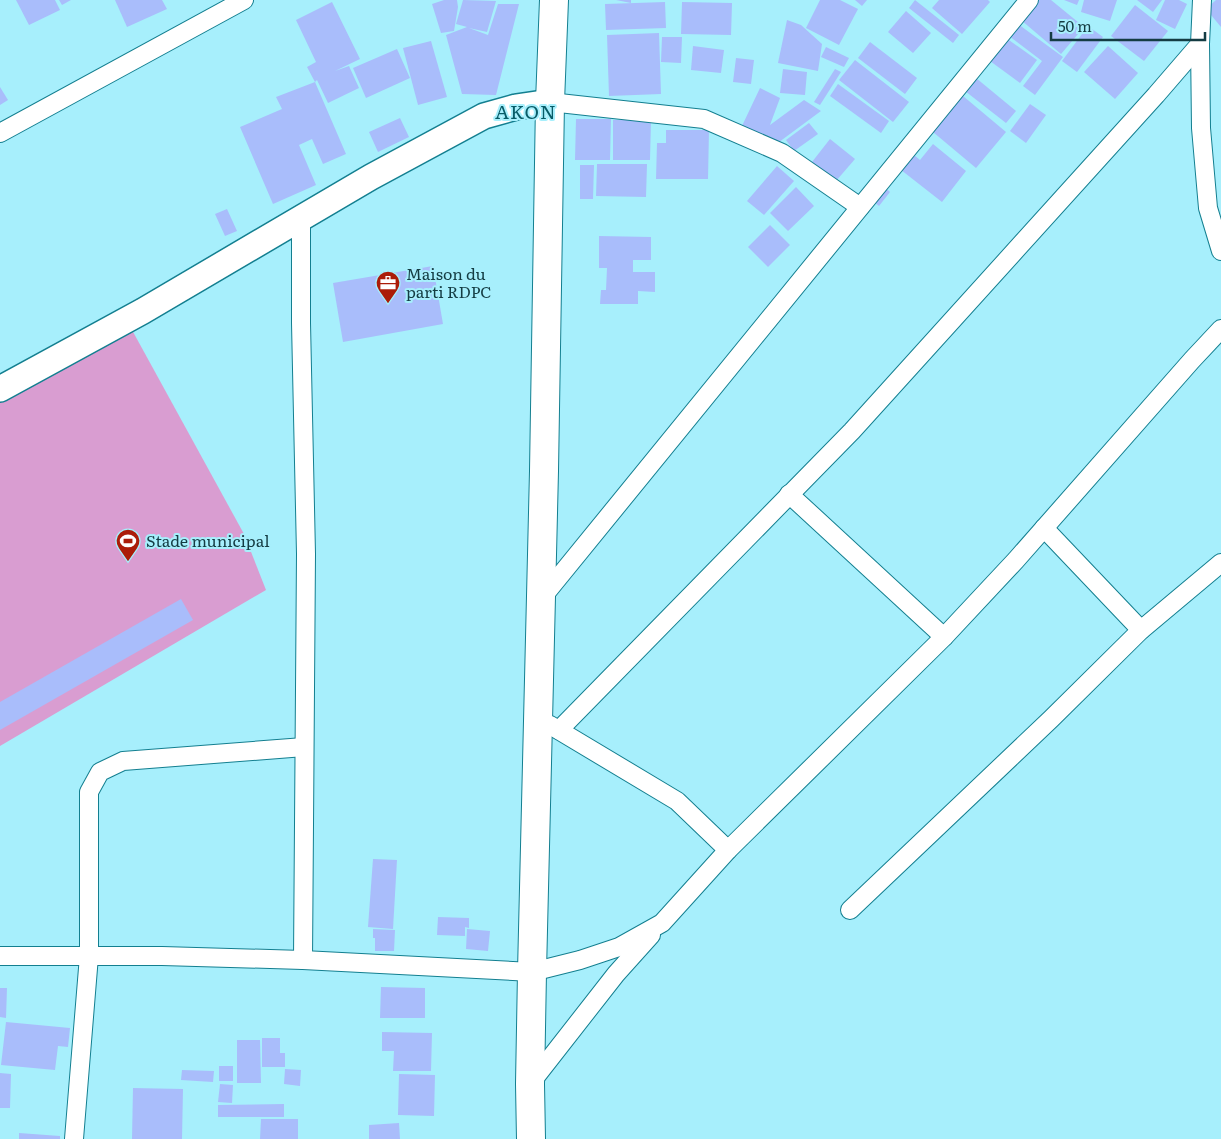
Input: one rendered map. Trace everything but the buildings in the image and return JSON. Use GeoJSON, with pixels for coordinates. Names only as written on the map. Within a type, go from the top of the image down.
{"type":"FeatureCollection","features":[{"type":"Feature","properties":{"kind":"highway"},"geometry":{"type":"LineString","coordinates":[[531,1139],[532,972],[549,725],[541,600],[550,102],[554,0]]}},
{"type":"Feature","properties":{"kind":"street"},"geometry":{"type":"LineString","coordinates":[[0,134],[244,0]]}},
{"type":"Feature","properties":{"kind":"street"},"geometry":{"type":"LineString","coordinates":[[541,600],[1030,0]]}},
{"type":"Feature","properties":{"kind":"street"},"geometry":{"type":"LineString","coordinates":[[1202,0],[1200,128],[1208,208],[1221,251]]}},
{"type":"Feature","properties":{"kind":"street"},"geometry":{"type":"LineString","coordinates":[[728,850],[677,801],[549,725],[789,494],[858,424],[1200,44]]}},
{"type":"Feature","properties":{"kind":"street"},"geometry":{"type":"LineString","coordinates":[[0,389],[144,311],[371,177],[484,116],[516,106],[550,102],[704,118],[782,153],[860,208]]}},
{"type":"Feature","properties":{"kind":"street"},"geometry":{"type":"LineString","coordinates":[[301,218],[301,324],[306,554],[303,960]]}},
{"type":"Feature","properties":{"kind":"street"},"geometry":{"type":"LineString","coordinates":[[530,1084],[616,974],[728,850],[944,637],[1221,329]]}},
{"type":"Feature","properties":{"kind":"street"},"geometry":{"type":"LineString","coordinates":[[789,494],[944,637]]}},
{"type":"Feature","properties":{"kind":"street"},"geometry":{"type":"LineString","coordinates":[[1044,528],[1141,630]]}},
{"type":"Feature","properties":{"kind":"street"},"geometry":{"type":"LineString","coordinates":[[850,910],[1051,719],[1141,630],[1221,563]]}},
{"type":"Feature","properties":{"kind":"street"},"geometry":{"type":"LineString","coordinates":[[74,1139],[89,956],[89,792],[100,772],[123,762],[304,747]]}},
{"type":"Feature","properties":{"kind":"street"},"geometry":{"type":"LineString","coordinates":[[0,956],[303,960],[532,972],[580,960],[619,947],[662,923]]}},
{"type":"Feature","properties":{"kind":"shaded area","name":"Stade municipal"},"geometry":{"type":"Polygon","coordinates":[[[132,330],[244,534],[266,590],[0,746],[0,400],[132,330]]]}},
{"type":"Feature","properties":{"kind":"place","name":"Maison du parti RDPC"},"geometry":{"type":"Point","coordinates":[388,304]}},
{"type":"Feature","properties":{"kind":"place","name":"Stade municipal"},"geometry":{"type":"Point","coordinates":[128,562]}},
{"type":"Feature","properties":{"kind":"district","name":"AKON"},"geometry":{"type":"Point","coordinates":[526,112]}}]}
